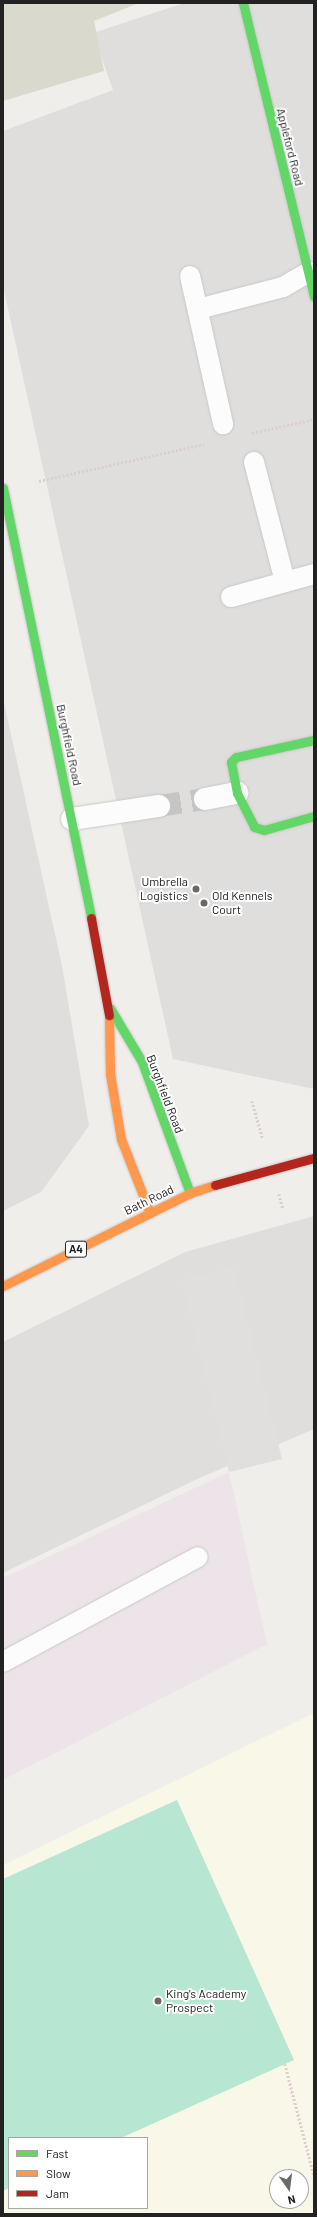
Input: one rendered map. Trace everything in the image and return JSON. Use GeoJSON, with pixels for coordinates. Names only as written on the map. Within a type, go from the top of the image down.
{"type":"FeatureCollection","features":[{"type":"Feature","properties":{"kind":"street","name":"Appleford Road"},"geometry":{"type":"LineString","coordinates":[[244,3],[311,272],[314,297]]}},
{"type":"Feature","properties":{"kind":"street","name":"Burghfield Road"},"geometry":{"type":"LineString","coordinates":[[3,488],[72,819],[109,1007],[110,1074],[121,1139],[150,1213]]}},
{"type":"Feature","properties":{"kind":"street"},"geometry":{"type":"LineString","coordinates":[[314,740],[236,757],[232,762],[238,793],[254,827],[259,829],[314,816]]}},
{"type":"Feature","properties":{"kind":"street"},"geometry":{"type":"LineString","coordinates":[[205,799],[238,793]]}},
{"type":"Feature","properties":{"kind":"street"},"geometry":{"type":"LineString","coordinates":[[72,819],[159,806]]}},
{"type":"Feature","properties":{"kind":"street","name":"Burghfield Road"},"geometry":{"type":"LineString","coordinates":[[109,1007],[142,1062],[190,1193]]}},
{"type":"Feature","properties":{"kind":"street","name":"Bath Road"},"geometry":{"type":"LineString","coordinates":[[3,1286],[190,1193],[271,1167],[314,1158]]}},
{"type":"Feature","properties":{"kind":"lane"},"geometry":{"type":"LineString","coordinates":[[198,309],[283,287],[311,272]]}},
{"type":"Feature","properties":{"kind":"lane"},"geometry":{"type":"LineString","coordinates":[[190,276],[223,424]]}},
{"type":"Feature","properties":{"kind":"lane"},"geometry":{"type":"LineString","coordinates":[[254,462],[285,582]]}},
{"type":"Feature","properties":{"kind":"lane"},"geometry":{"type":"LineString","coordinates":[[231,597],[314,574]]}},
{"type":"Feature","properties":{"kind":"lane"},"geometry":{"type":"LineString","coordinates":[[3,1662],[198,1557]]}},
{"type":"Feature","properties":{"kind":"path"},"geometry":{"type":"LineString","coordinates":[[249,434],[314,419]]}},
{"type":"Feature","properties":{"kind":"path"},"geometry":{"type":"LineString","coordinates":[[39,481],[212,442]]}},
{"type":"Feature","properties":{"kind":"path"},"geometry":{"type":"LineString","coordinates":[[286,2064],[314,2175]]}},
{"type":"Feature","properties":{"kind":"shaded area"},"geometry":{"type":"Polygon","coordinates":[[[3,3],[139,3],[94,21],[104,71],[3,101],[3,3]]]}},
{"type":"Feature","properties":{"kind":"shaded area"},"geometry":{"type":"Polygon","coordinates":[[[184,3],[314,3],[314,1089],[173,1059],[3,286],[3,131],[113,90],[93,33],[184,3]]]}},
{"type":"Feature","properties":{"kind":"shaded area"},"geometry":{"type":"Polygon","coordinates":[[[3,698],[62,966],[89,1126],[41,1192],[3,1211],[3,698]]]}},
{"type":"Feature","properties":{"kind":"shaded area"},"geometry":{"type":"Polygon","coordinates":[[[314,1216],[314,1429],[195,1480],[3,1573],[3,1342],[185,1252],[314,1216]]]}},
{"type":"Feature","properties":{"kind":"shaded area"},"geometry":{"type":"Polygon","coordinates":[[[234,1267],[282,1459],[229,1472],[181,1280],[234,1267]]]}},
{"type":"Feature","properties":{"kind":"shaded area"},"geometry":{"type":"Polygon","coordinates":[[[229,1472],[267,1644],[3,1780],[3,1578],[229,1472]]]}},
{"type":"Feature","properties":{"kind":"shaded area","name":"King's Academy Prospect"},"geometry":{"type":"Polygon","coordinates":[[[314,1713],[314,2214],[3,2214],[3,1865],[314,1713]]]}},
{"type":"Feature","properties":{"kind":"green space"},"geometry":{"type":"Polygon","coordinates":[[[177,1800],[294,2060],[123,2137],[8,2137],[8,2188],[3,2191],[3,1879],[177,1800]]]}},
{"type":"Feature","properties":{"kind":"tunnel"},"geometry":{"type":"LineString","coordinates":[[159,806],[205,799]]}},
{"type":"Feature","properties":{"kind":"traffic: fast"},"geometry":{"type":"LineString","coordinates":[[243,3],[314,297]]}},
{"type":"Feature","properties":{"kind":"traffic: fast"},"geometry":{"type":"LineString","coordinates":[[3,488],[91,918]]}},
{"type":"Feature","properties":{"kind":"traffic: fast"},"geometry":{"type":"LineString","coordinates":[[314,740],[236,757],[231,762],[237,793],[254,827],[264,830],[314,816]]}},
{"type":"Feature","properties":{"kind":"traffic: fast"},"geometry":{"type":"LineString","coordinates":[[110,1008],[142,1062],[190,1193]]}},
{"type":"Feature","properties":{"kind":"traffic: slow"},"geometry":{"type":"LineString","coordinates":[[109,1015],[110,1074],[121,1139],[150,1213]]}},
{"type":"Feature","properties":{"kind":"traffic: slow"},"geometry":{"type":"LineString","coordinates":[[3,1286],[190,1193],[215,1185]]}},
{"type":"Feature","properties":{"kind":"traffic: jam"},"geometry":{"type":"LineString","coordinates":[[91,918],[109,1015]]}},
{"type":"Feature","properties":{"kind":"traffic: jam"},"geometry":{"type":"LineString","coordinates":[[215,1185],[314,1158]]}},
{"type":"Feature","properties":{"kind":"place","name":"Umbrella Logistics"},"geometry":{"type":"Point","coordinates":[196,889]}},
{"type":"Feature","properties":{"kind":"place","name":"Old Kennels Court"},"geometry":{"type":"Point","coordinates":[204,903]}},
{"type":"Feature","properties":{"kind":"place","name":"King's Academy Prospect"},"geometry":{"type":"Point","coordinates":[158,2001]}}]}
